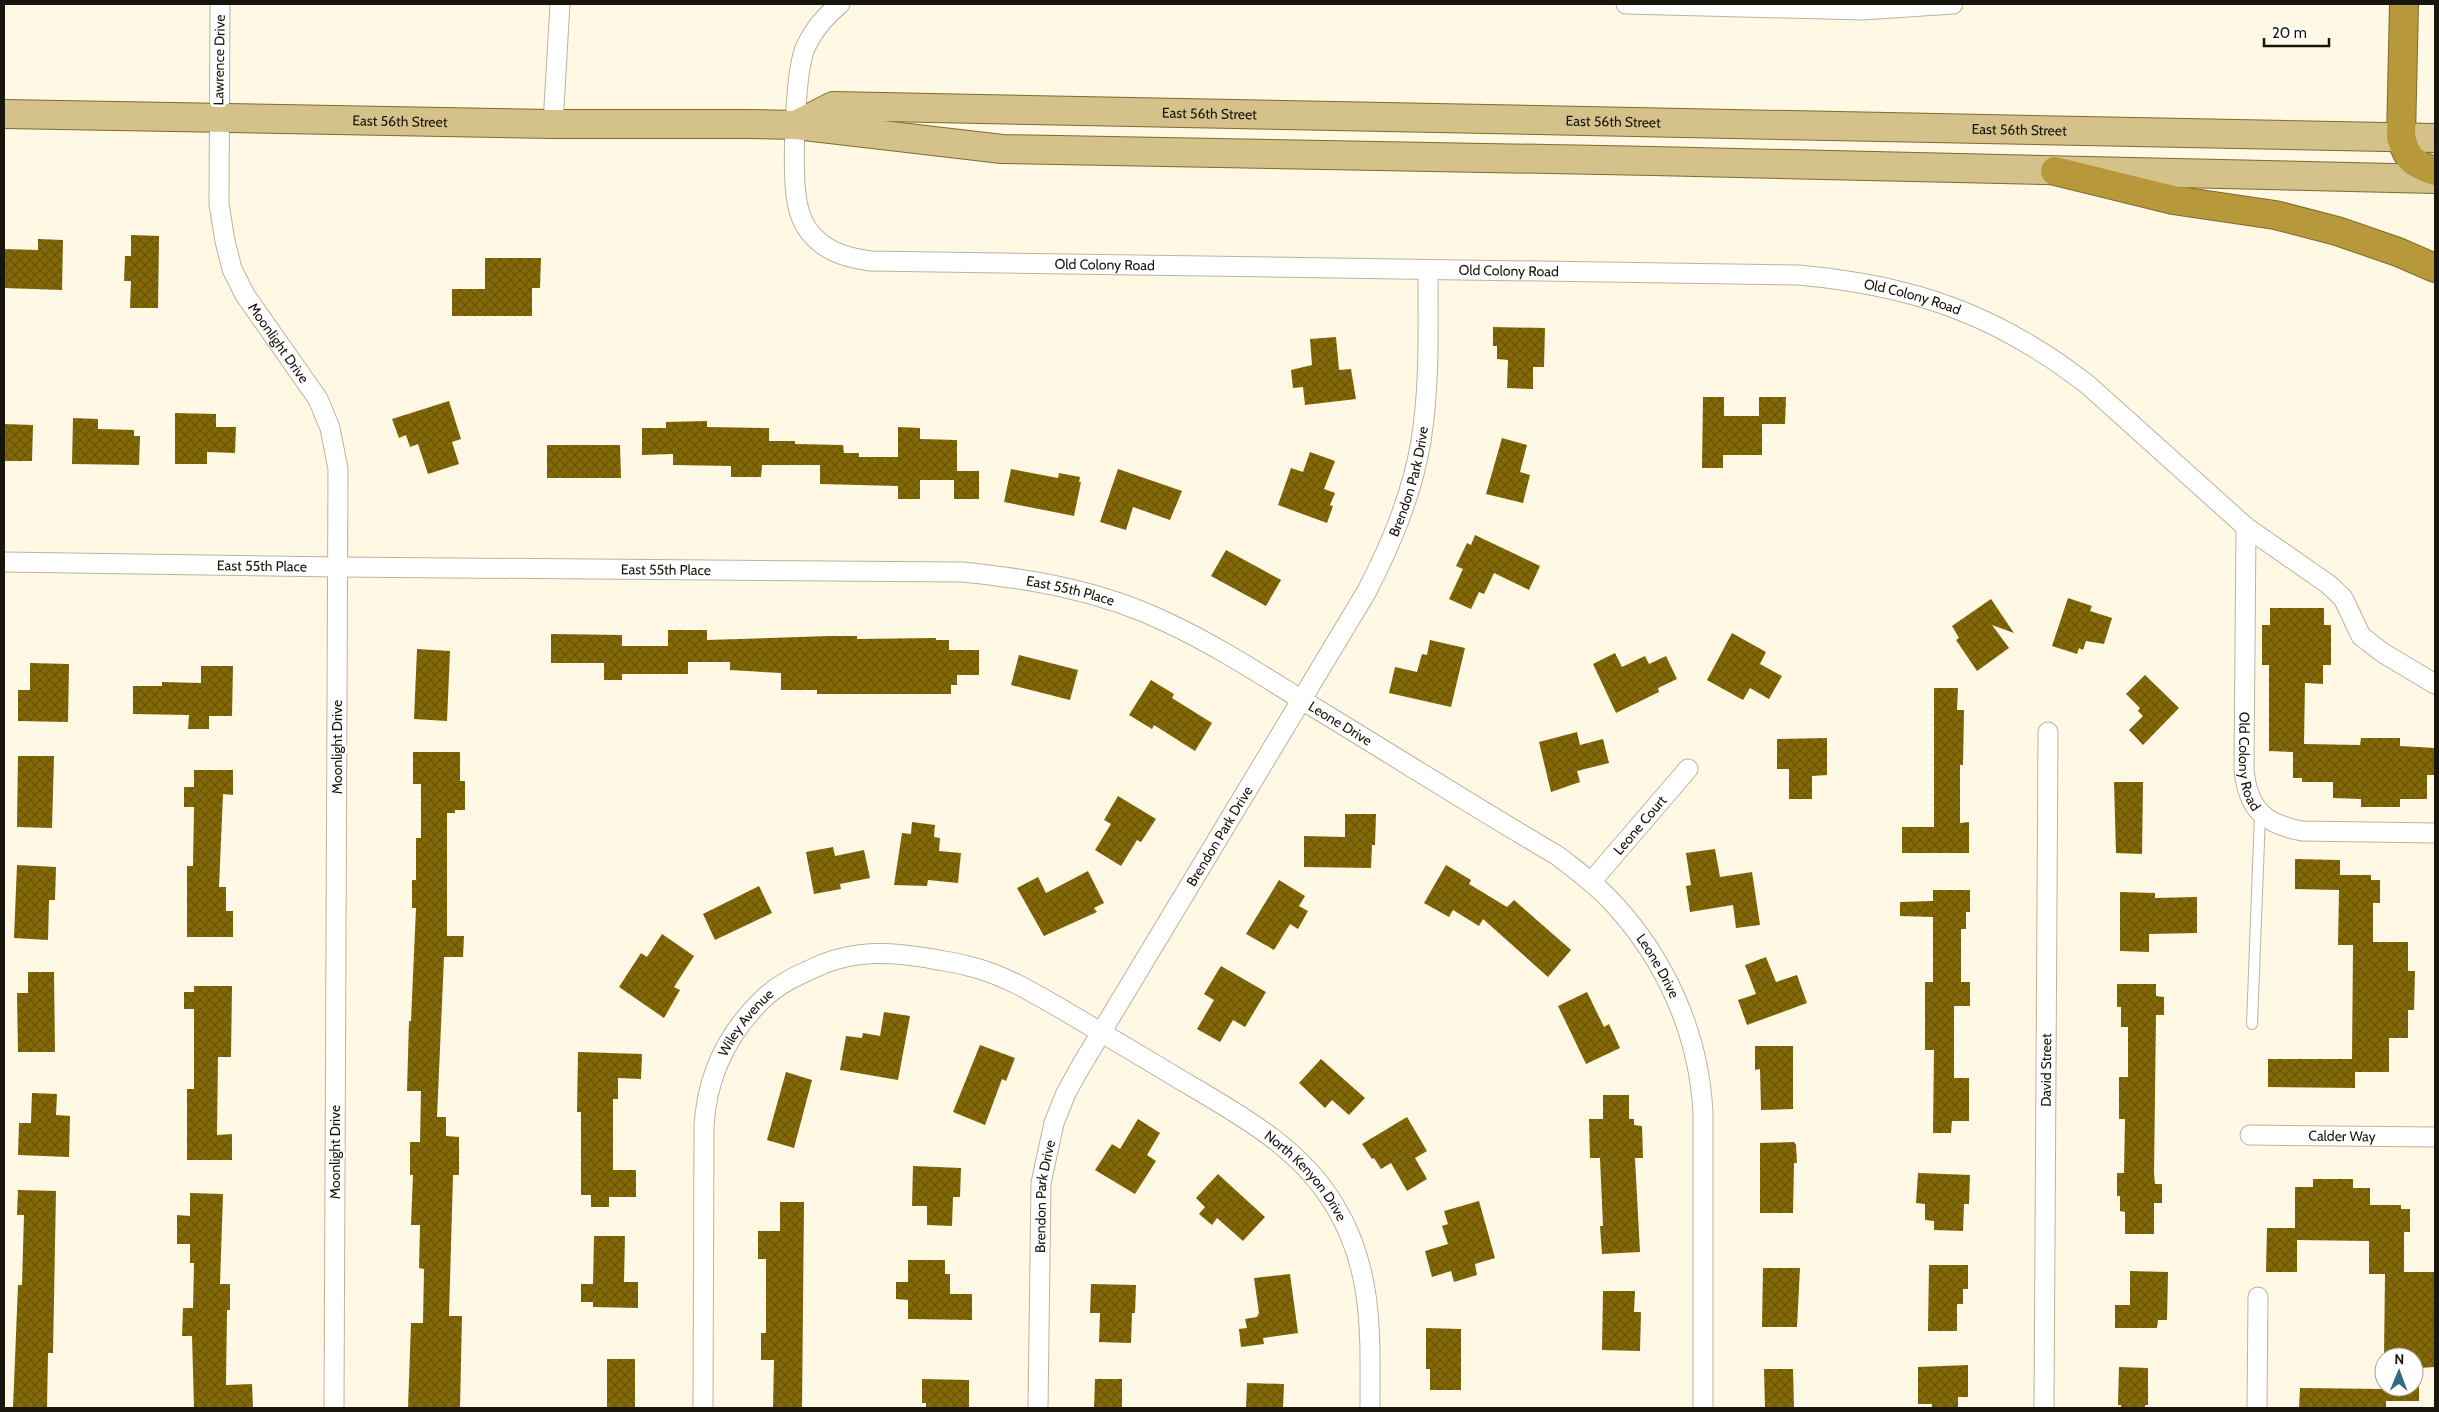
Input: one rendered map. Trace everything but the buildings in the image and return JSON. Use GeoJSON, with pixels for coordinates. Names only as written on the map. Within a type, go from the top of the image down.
{"type":"FeatureCollection","features":[{"type":"Feature","properties":{"kind":"highway"},"geometry":{"type":"LineString","coordinates":[[2404,4],[2401,137],[2404,149],[2411,160],[2435,171]]}},
{"type":"Feature","properties":{"kind":"highway"},"geometry":{"type":"LineString","coordinates":[[2055,171],[2173,200],[2275,215],[2337,231],[2398,252],[2435,268]]}},
{"type":"Feature","properties":{"kind":"main road","name":"East 56th Street"},"geometry":{"type":"LineString","coordinates":[[796,125],[833,106],[2435,138]]}},
{"type":"Feature","properties":{"kind":"main road","name":"East 56th Street"},"geometry":{"type":"LineString","coordinates":[[4,114],[553,124],[796,125],[1002,149],[1653,161],[2435,179]]}},
{"type":"Feature","properties":{"kind":"street","name":"Lawrence Drive"},"geometry":{"type":"LineString","coordinates":[[218,117],[220,4]]}},
{"type":"Feature","properties":{"kind":"street"},"geometry":{"type":"LineString","coordinates":[[553,124],[560,4]]}},
{"type":"Feature","properties":{"kind":"street","name":"Old Colony Road"},"geometry":{"type":"LineString","coordinates":[[840,4],[818,24],[804,52],[800,72],[796,125],[797,204],[800,214],[816,239],[832,251],[854,259],[871,261],[1798,275],[1880,286],[1929,298],[1992,323],[2061,364],[2088,385],[2246,527],[2335,591],[2342,598],[2361,636],[2435,684]]}},
{"type":"Feature","properties":{"kind":"street"},"geometry":{"type":"LineString","coordinates":[[1626,4],[1862,10],[1954,4]]}},
{"type":"Feature","properties":{"kind":"street","name":"Moonlight Drive"},"geometry":{"type":"LineString","coordinates":[[218,117],[219,204],[232,268],[245,295],[318,399],[330,428],[338,469],[334,1408]]}},
{"type":"Feature","properties":{"kind":"street","name":"Brendon Park Drive"},"geometry":{"type":"LineString","coordinates":[[1038,1408],[1040,1183],[1048,1142],[1062,1103],[1101,1032],[1367,592],[1385,556],[1412,481],[1421,442],[1426,401],[1428,270]]}},
{"type":"Feature","properties":{"kind":"street","name":"Old Colony Road"},"geometry":{"type":"LineString","coordinates":[[2246,527],[2244,770],[2248,790],[2260,815],[2282,827],[2302,831],[2435,833]]}},
{"type":"Feature","properties":{"kind":"street","name":"East 55th Place"},"geometry":{"type":"LineString","coordinates":[[4,562],[338,567],[932,571],[1022,578],[1081,592],[1166,622],[1212,644],[1302,700]]}},
{"type":"Feature","properties":{"kind":"street","name":"Leone Drive"},"geometry":{"type":"LineString","coordinates":[[1302,700],[1531,839],[1591,882],[1626,917],[1661,967],[1684,1019],[1696,1063],[1703,1113],[1703,1408]]}},
{"type":"Feature","properties":{"kind":"street","name":"David Street"},"geometry":{"type":"LineString","coordinates":[[2044,1408],[2048,732]]}},
{"type":"Feature","properties":{"kind":"street","name":"Leone Court"},"geometry":{"type":"LineString","coordinates":[[1591,882],[1688,769]]}},
{"type":"Feature","properties":{"kind":"street","name":"Wiley Avenue"},"geometry":{"type":"LineString","coordinates":[[703,1408],[704,1126],[706,1104],[714,1074],[727,1044],[738,1027],[767,995],[784,982],[832,960],[895,952],[969,966],[1000,977],[1040,996],[1101,1032]]}},
{"type":"Feature","properties":{"kind":"street","name":"North Kenyon Drive"},"geometry":{"type":"LineString","coordinates":[[1101,1032],[1264,1130],[1304,1164],[1330,1198],[1350,1234],[1364,1276],[1370,1319],[1370,1408]]}},
{"type":"Feature","properties":{"kind":"street","name":"Calder Way"},"geometry":{"type":"LineString","coordinates":[[2250,1135],[2435,1137]]}},
{"type":"Feature","properties":{"kind":"street"},"geometry":{"type":"LineString","coordinates":[[2257,1408],[2258,1297]]}},
{"type":"Feature","properties":{"kind":"lane"},"geometry":{"type":"LineString","coordinates":[[2252,1024],[2260,815]]}}]}
